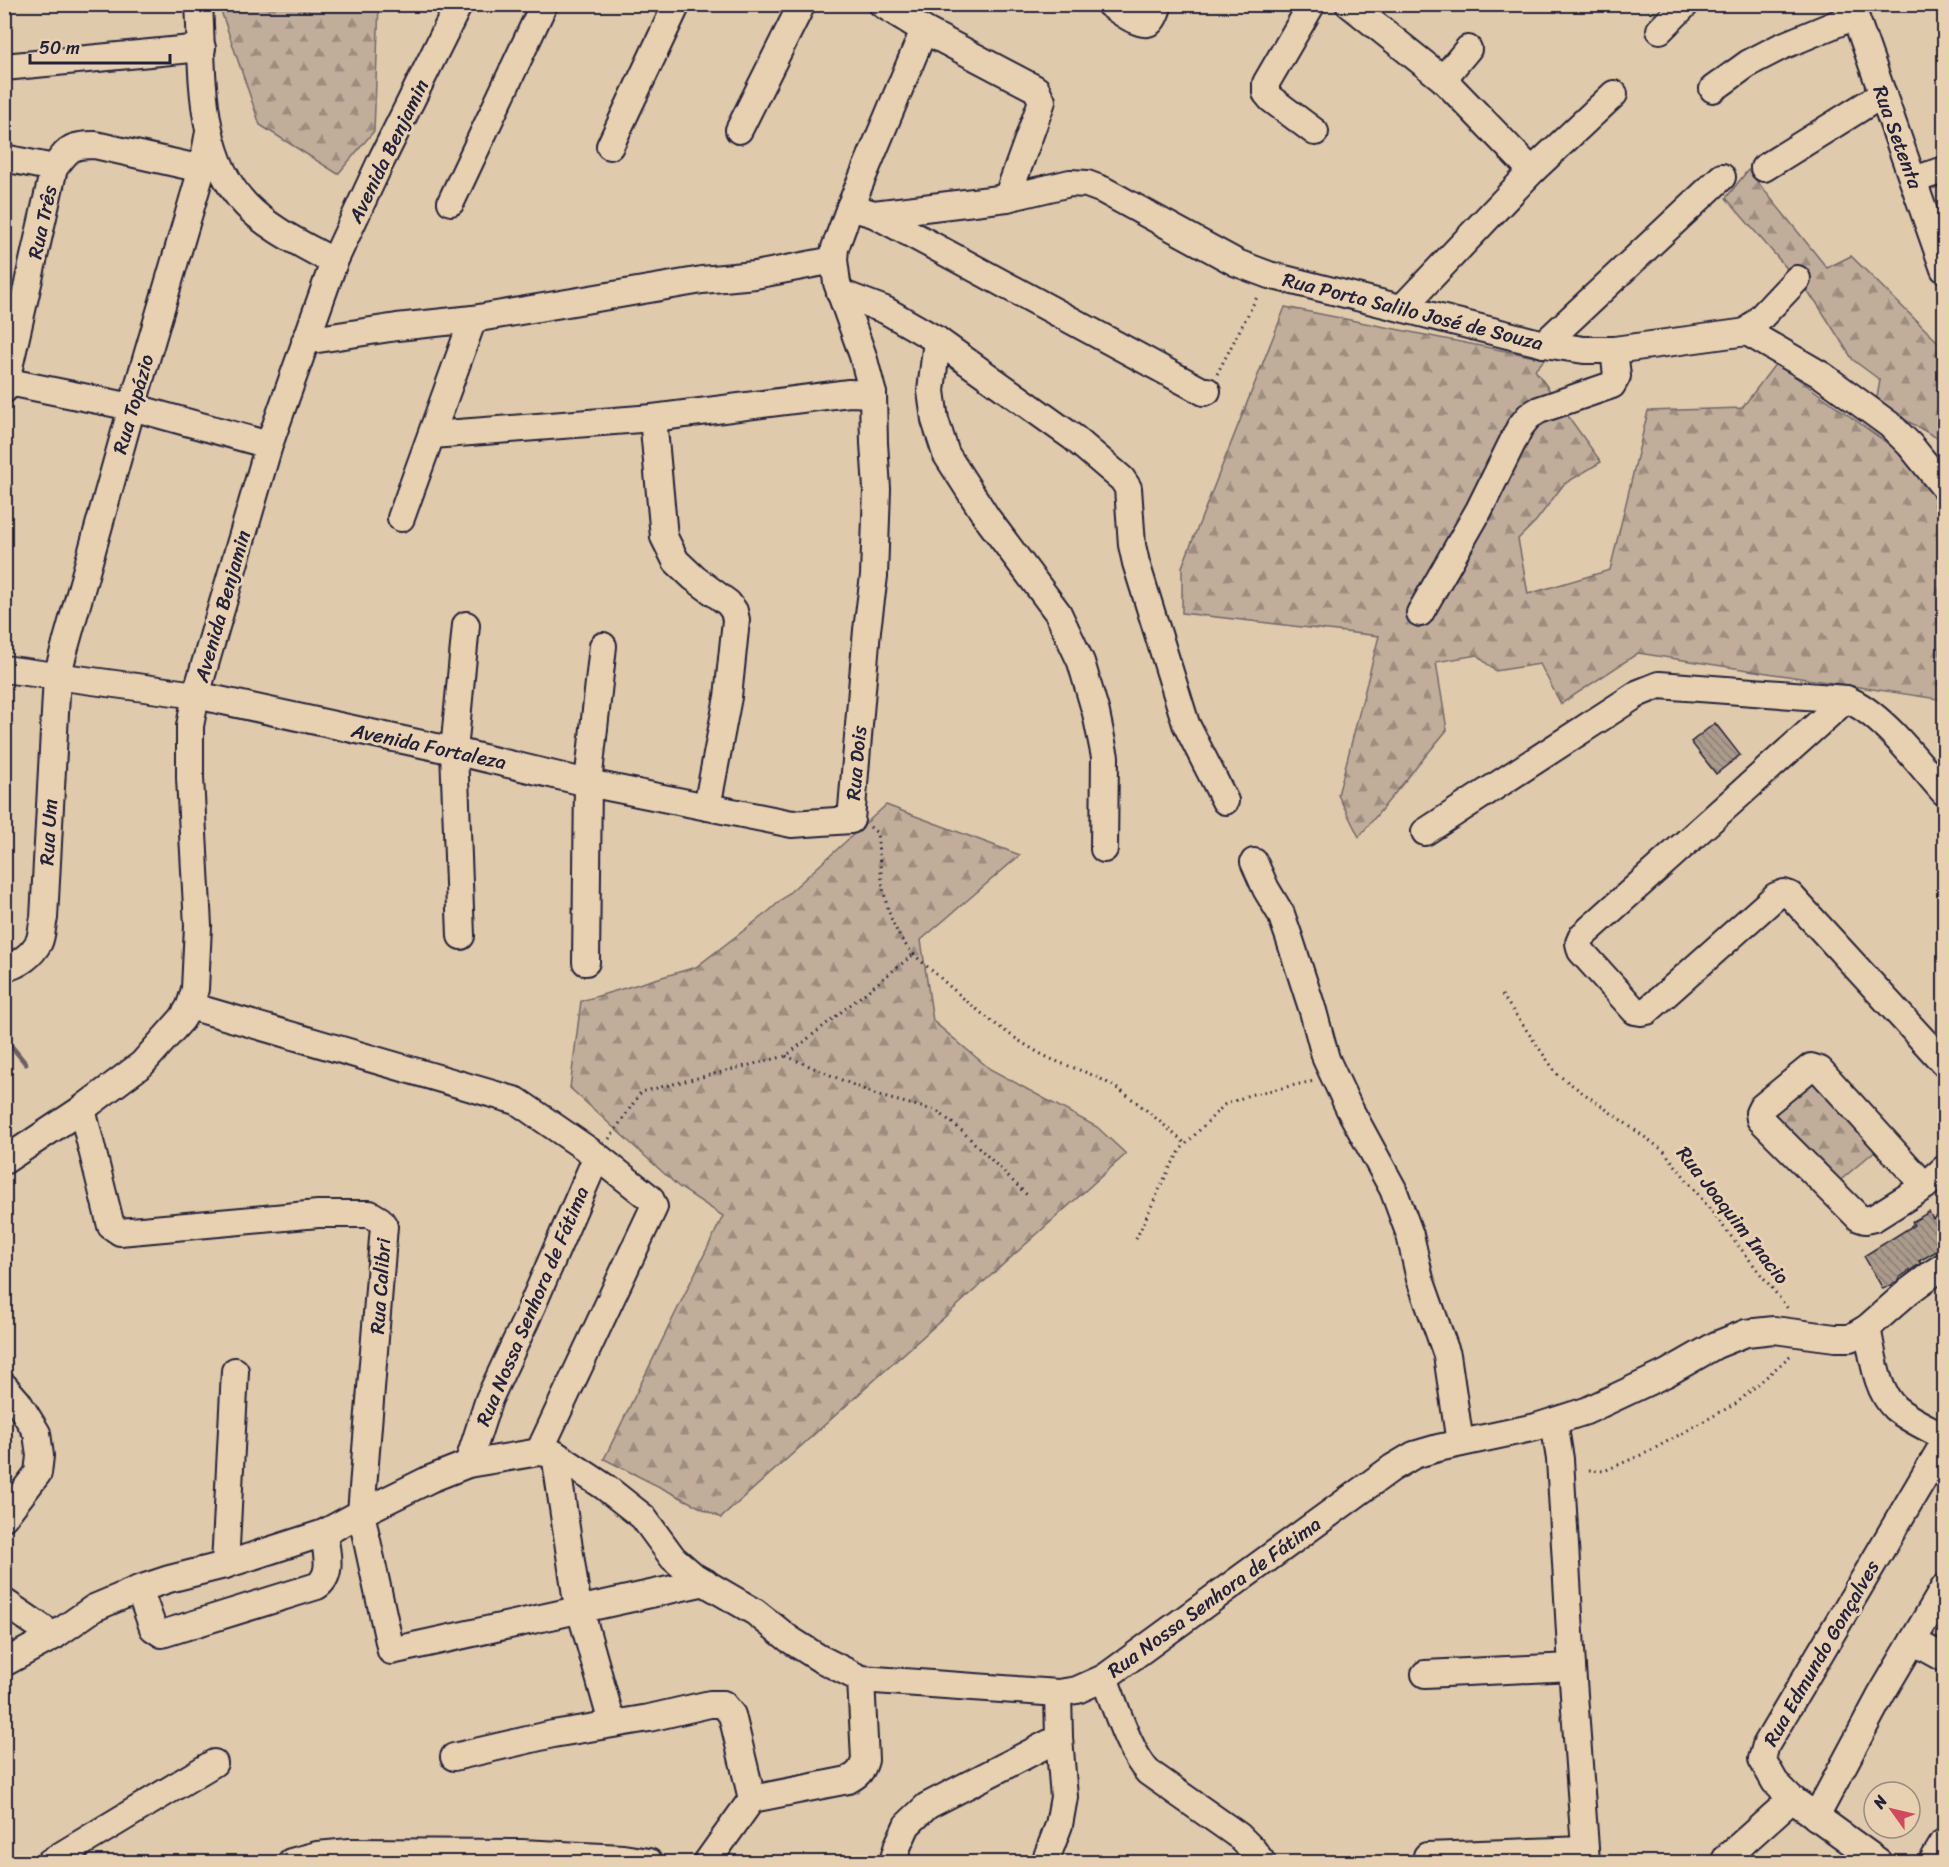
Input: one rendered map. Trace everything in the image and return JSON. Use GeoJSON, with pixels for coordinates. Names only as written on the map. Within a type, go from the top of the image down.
{"type":"FeatureCollection","features":[{"type":"Feature","properties":{"kind":"street"},"geometry":{"type":"LineString","coordinates":[[199,4],[203,87],[209,132],[229,181],[245,204],[268,224],[334,262]]}},
{"type":"Feature","properties":{"kind":"street","name":"Avenida Benjamin"},"geometry":{"type":"LineString","coordinates":[[4,1161],[82,1109],[142,1065],[182,1019],[190,1006],[195,989],[198,926],[190,778],[190,726],[196,695],[269,446],[334,262],[459,4]]}},
{"type":"Feature","properties":{"kind":"street"},"geometry":{"type":"LineString","coordinates":[[451,202],[544,4]]}},
{"type":"Feature","properties":{"kind":"street"},"geometry":{"type":"LineString","coordinates":[[610,146],[677,4]]}},
{"type":"Feature","properties":{"kind":"street"},"geometry":{"type":"LineString","coordinates":[[739,130],[802,4]]}},
{"type":"Feature","properties":{"kind":"street"},"geometry":{"type":"LineString","coordinates":[[882,4],[924,30],[1036,89],[1042,100],[1007,198]]}},
{"type":"Feature","properties":{"kind":"street"},"geometry":{"type":"LineString","coordinates":[[1109,4],[1137,22],[1146,24],[1151,21],[1159,4]]}},
{"type":"Feature","properties":{"kind":"street"},"geometry":{"type":"LineString","coordinates":[[1312,4],[1266,83],[1266,93],[1315,132]]}},
{"type":"Feature","properties":{"kind":"street"},"geometry":{"type":"LineString","coordinates":[[1349,4],[1443,79],[1532,171]]}},
{"type":"Feature","properties":{"kind":"street"},"geometry":{"type":"LineString","coordinates":[[1660,30],[1681,6]]}},
{"type":"Feature","properties":{"kind":"street"},"geometry":{"type":"LineString","coordinates":[[1713,89],[1749,63],[1853,10]]}},
{"type":"Feature","properties":{"kind":"street","name":"Rua Setenta"},"geometry":{"type":"LineString","coordinates":[[1853,10],[1944,269]]}},
{"type":"Feature","properties":{"kind":"street"},"geometry":{"type":"LineString","coordinates":[[305,341],[397,327],[473,319],[702,280],[755,275],[834,261],[835,248],[862,211],[924,30]]}},
{"type":"Feature","properties":{"kind":"street"},"geometry":{"type":"LineString","coordinates":[[4,68],[202,48]]}},
{"type":"Feature","properties":{"kind":"street"},"geometry":{"type":"LineString","coordinates":[[1443,79],[1468,49]]}},
{"type":"Feature","properties":{"kind":"street"},"geometry":{"type":"LineString","coordinates":[[1402,308],[1532,171],[1614,94]]}},
{"type":"Feature","properties":{"kind":"street"},"geometry":{"type":"LineString","coordinates":[[1764,168],[1883,94]]}},
{"type":"Feature","properties":{"kind":"street","name":"Rua Topázio"},"geometry":{"type":"LineString","coordinates":[[57,676],[132,407],[202,169],[209,132]]}},
{"type":"Feature","properties":{"kind":"street"},"geometry":{"type":"LineString","coordinates":[[4,158],[54,168],[70,149],[80,145],[95,145],[202,169]]}},
{"type":"Feature","properties":{"kind":"street","name":"Rua Três"},"geometry":{"type":"LineString","coordinates":[[5,384],[54,168]]}},
{"type":"Feature","properties":{"kind":"street"},"geometry":{"type":"LineString","coordinates":[[1913,180],[1944,170]]}},
{"type":"Feature","properties":{"kind":"street"},"geometry":{"type":"LineString","coordinates":[[1544,344],[1722,177]]}},
{"type":"Feature","properties":{"kind":"street","name":"Rua Porta Salilo José de Souza"},"geometry":{"type":"LineString","coordinates":[[862,211],[1007,198],[1070,183],[1087,184],[1103,190],[1237,263],[1269,275],[1544,344],[1584,350],[1614,350],[1747,332]]}},
{"type":"Feature","properties":{"kind":"street"},"geometry":{"type":"LineString","coordinates":[[862,211],[1204,392],[1207,391]]}},
{"type":"Feature","properties":{"kind":"street","name":"Rua Dois"},"geometry":{"type":"LineString","coordinates":[[834,261],[837,283],[863,356],[873,394],[878,489],[874,576],[867,630],[852,820]]}},
{"type":"Feature","properties":{"kind":"street"},"geometry":{"type":"LineString","coordinates":[[1797,279],[1747,332],[1823,376],[1890,425],[1910,445],[1944,487]]}},
{"type":"Feature","properties":{"kind":"street"},"geometry":{"type":"LineString","coordinates":[[840,293],[885,310],[937,340],[1074,438],[1122,479],[1128,488],[1132,545],[1136,563],[1178,700],[1186,724],[1225,801]]}},
{"type":"Feature","properties":{"kind":"street"},"geometry":{"type":"LineString","coordinates":[[401,518],[473,319]]}},
{"type":"Feature","properties":{"kind":"street"},"geometry":{"type":"LineString","coordinates":[[937,340],[931,391],[935,420],[946,454],[987,518],[1058,612],[1081,662],[1096,713],[1105,757],[1104,849]]}},
{"type":"Feature","properties":{"kind":"street"},"geometry":{"type":"LineString","coordinates":[[1420,613],[1479,510],[1520,427],[1529,416],[1539,410],[1612,385],[1617,376],[1614,350]]}},
{"type":"Feature","properties":{"kind":"street"},"geometry":{"type":"LineString","coordinates":[[5,384],[132,407],[269,446]]}},
{"type":"Feature","properties":{"kind":"street"},"geometry":{"type":"LineString","coordinates":[[432,435],[653,418],[849,393],[873,394]]}},
{"type":"Feature","properties":{"kind":"street"},"geometry":{"type":"LineString","coordinates":[[653,418],[664,537],[676,561],[694,578],[728,603],[734,611],[736,620],[728,697],[707,807]]}},
{"type":"Feature","properties":{"kind":"street"},"geometry":{"type":"LineString","coordinates":[[461,936],[454,751],[466,625]]}},
{"type":"Feature","properties":{"kind":"street"},"geometry":{"type":"LineString","coordinates":[[586,962],[588,783],[603,646]]}},
{"type":"Feature","properties":{"kind":"street","name":"Avenida Fortaleza"},"geometry":{"type":"LineString","coordinates":[[4,669],[196,695],[454,751],[588,783],[792,824],[852,820]]}},
{"type":"Feature","properties":{"kind":"street","name":"Rua Um"},"geometry":{"type":"LineString","coordinates":[[4,968],[15,966],[29,955],[39,941],[44,918],[57,676]]}},
{"type":"Feature","properties":{"kind":"street"},"geometry":{"type":"LineString","coordinates":[[1425,832],[1639,693],[1659,685],[1846,699],[1874,714],[1940,783]]}},
{"type":"Feature","properties":{"kind":"street"},"geometry":{"type":"LineString","coordinates":[[1846,699],[1582,936],[1579,943],[1581,951],[1635,1011],[1647,1011],[1776,896],[1784,893],[1790,895],[1944,1063]]}},
{"type":"Feature","properties":{"kind":"street"},"geometry":{"type":"LineString","coordinates":[[1254,862],[1281,914],[1290,937],[1326,1059],[1393,1189],[1410,1235],[1420,1279],[1447,1355],[1460,1443]]}},
{"type":"Feature","properties":{"kind":"street"},"geometry":{"type":"LineString","coordinates":[[190,1006],[517,1101],[597,1156],[650,1198],[654,1207],[547,1453],[580,1609],[612,1723]]}},
{"type":"Feature","properties":{"kind":"street"},"geometry":{"type":"LineString","coordinates":[[1925,1186],[1815,1067],[1811,1066],[1762,1107],[1759,1113],[1760,1119],[1859,1218],[1865,1220],[1874,1218],[1925,1186],[1944,1169]]}},
{"type":"Feature","properties":{"kind":"street","name":"Rua Calibri"},"geometry":{"type":"LineString","coordinates":[[82,1109],[111,1226],[120,1232],[318,1214],[370,1214],[380,1220],[384,1226],[361,1513],[391,1651],[580,1609]]}},
{"type":"Feature","properties":{"kind":"street","name":"Rua Nossa Senhora de Fátima"},"geometry":{"type":"LineString","coordinates":[[468,1464],[489,1399],[597,1156]]}},
{"type":"Feature","properties":{"kind":"street"},"geometry":{"type":"LineString","coordinates":[[1944,1266],[1908,1291],[1867,1328],[1879,1380],[1887,1398],[1896,1408],[1944,1437]]}},
{"type":"Feature","properties":{"kind":"street","name":"Rua Nossa Senhora de Fátima"},"geometry":{"type":"LineString","coordinates":[[547,1453],[605,1487],[643,1517],[673,1558],[695,1577],[755,1612],[789,1639],[819,1658],[861,1679],[1058,1693],[1077,1690],[1104,1678],[1392,1468],[1414,1455],[1536,1428],[1586,1411],[1667,1373],[1716,1345],[1746,1334],[1774,1330],[1803,1343],[1851,1338],[1867,1328]]}},
{"type":"Feature","properties":{"kind":"street"},"geometry":{"type":"LineString","coordinates":[[225,1565],[235,1371]]}},
{"type":"Feature","properties":{"kind":"street"},"geometry":{"type":"LineString","coordinates":[[4,1386],[18,1402],[37,1433],[40,1456],[38,1473],[4,1516]]}},
{"type":"Feature","properties":{"kind":"street"},"geometry":{"type":"LineString","coordinates":[[1427,1856],[1586,1856],[1560,1459],[1554,1422]]}},
{"type":"Feature","properties":{"kind":"street","name":"Rua Edmundo Gonçalves"},"geometry":{"type":"LineString","coordinates":[[1879,1863],[1792,1799],[1775,1782],[1762,1759],[1766,1745],[1944,1443]]}},
{"type":"Feature","properties":{"kind":"street"},"geometry":{"type":"LineString","coordinates":[[4,1663],[54,1636],[94,1608],[139,1589],[225,1565],[324,1533],[430,1479],[468,1464],[547,1453]]}},
{"type":"Feature","properties":{"kind":"street"},"geometry":{"type":"LineString","coordinates":[[139,1589],[153,1628],[162,1634],[173,1631],[317,1586],[324,1581],[328,1573],[324,1533]]}},
{"type":"Feature","properties":{"kind":"street"},"geometry":{"type":"LineString","coordinates":[[580,1609],[705,1582]]}},
{"type":"Feature","properties":{"kind":"street"},"geometry":{"type":"LineString","coordinates":[[1816,1817],[1881,1695],[1944,1588]]}},
{"type":"Feature","properties":{"kind":"street"},"geometry":{"type":"LineString","coordinates":[[4,1602],[54,1636]]}},
{"type":"Feature","properties":{"kind":"street"},"geometry":{"type":"LineString","coordinates":[[1913,1641],[1944,1658]]}},
{"type":"Feature","properties":{"kind":"street"},"geometry":{"type":"LineString","coordinates":[[1425,1674],[1572,1667]]}},
{"type":"Feature","properties":{"kind":"street"},"geometry":{"type":"LineString","coordinates":[[1104,1678],[1141,1765],[1239,1836],[1262,1863]]}},
{"type":"Feature","properties":{"kind":"street"},"geometry":{"type":"LineString","coordinates":[[707,1863],[752,1798],[848,1780],[862,1771],[865,1760],[861,1679]]}},
{"type":"Feature","properties":{"kind":"street"},"geometry":{"type":"LineString","coordinates":[[1045,1863],[1059,1825],[1064,1797],[1058,1693]]}},
{"type":"Feature","properties":{"kind":"street"},"geometry":{"type":"LineString","coordinates":[[454,1757],[553,1734],[649,1718],[710,1704],[723,1704],[732,1715],[752,1798]]}},
{"type":"Feature","properties":{"kind":"street"},"geometry":{"type":"LineString","coordinates":[[893,1863],[907,1824],[927,1806],[1059,1738]]}},
{"type":"Feature","properties":{"kind":"street"},"geometry":{"type":"LineString","coordinates":[[50,1863],[214,1763]]}},
{"type":"Feature","properties":{"kind":"street"},"geometry":{"type":"LineString","coordinates":[[1724,1863],[1727,1857],[1792,1799]]}},
{"type":"Feature","properties":{"kind":"street"},"geometry":{"type":"LineString","coordinates":[[1932,1863],[1944,1842]]}},
{"type":"Feature","properties":{"kind":"street"},"geometry":{"type":"LineString","coordinates":[[291,1863],[317,1855],[350,1852],[521,1853],[623,1858],[649,1863]]}},
{"type":"Feature","properties":{"kind":"path"},"geometry":{"type":"LineString","coordinates":[[1207,391],[1269,275]]}},
{"type":"Feature","properties":{"kind":"path","name":"Rua Dois"},"geometry":{"type":"LineString","coordinates":[[852,820],[863,822],[877,834],[885,902],[899,936],[914,954],[998,1027],[1041,1054],[1069,1067],[1090,1073],[1110,1084],[1186,1144]]}},
{"type":"Feature","properties":{"kind":"path"},"geometry":{"type":"LineString","coordinates":[[597,1156],[641,1092],[786,1056],[914,954]]}},
{"type":"Feature","properties":{"kind":"path","name":"Rua Joaquim Inacio"},"geometry":{"type":"LineString","coordinates":[[1502,995],[1557,1074],[1664,1151],[1803,1343]]}},
{"type":"Feature","properties":{"kind":"path"},"geometry":{"type":"LineString","coordinates":[[786,1056],[879,1096],[937,1111],[960,1129],[1029,1197]]}},
{"type":"Feature","properties":{"kind":"path"},"geometry":{"type":"LineString","coordinates":[[1136,1239],[1169,1169],[1186,1144],[1224,1105],[1250,1095],[1334,1077]]}},
{"type":"Feature","properties":{"kind":"path"},"geometry":{"type":"LineString","coordinates":[[1589,1470],[1604,1471],[1647,1452],[1737,1403],[1803,1343]]}},
{"type":"Feature","properties":{"kind":"green space"},"geometry":{"type":"Polygon","coordinates":[[[219,5],[379,5],[374,131],[338,174],[260,125],[219,5]]]}},
{"type":"Feature","properties":{"kind":"green space"},"geometry":{"type":"Polygon","coordinates":[[[1748,170],[1827,268],[1851,256],[1941,345],[1937,438],[1876,403],[1880,380],[1853,360],[1816,302],[1726,198],[1748,170]]]}},
{"type":"Feature","properties":{"kind":"green space"},"geometry":{"type":"Polygon","coordinates":[[[1285,307],[1545,359],[1535,370],[1601,462],[1564,484],[1536,521],[1518,539],[1528,594],[1610,570],[1648,411],[1742,408],[1776,363],[1898,451],[1944,502],[1944,700],[1638,653],[1561,704],[1540,664],[1495,671],[1477,655],[1436,662],[1447,730],[1359,837],[1338,795],[1379,636],[1182,613],[1182,567],[1285,307]]]}},
{"type":"Feature","properties":{"kind":"green space"},"geometry":{"type":"Polygon","coordinates":[[[886,805],[1020,855],[921,940],[933,1021],[990,1069],[1097,1127],[1126,1154],[721,1518],[604,1459],[723,1216],[679,1187],[570,1088],[581,1001],[696,967],[769,911],[886,805]]]}},
{"type":"Feature","properties":{"kind":"green space"},"geometry":{"type":"Polygon","coordinates":[[[1813,1082],[1877,1149],[1836,1184],[1770,1118],[1813,1082]]]}},
{"type":"Feature","properties":{"kind":"building"},"geometry":{"type":"Polygon","coordinates":[[[1715,723],[1740,755],[1716,774],[1691,742],[1715,723]]]}},
{"type":"Feature","properties":{"kind":"building"},"geometry":{"type":"Polygon","coordinates":[[[1929,1212],[1933,1219],[1944,1212],[1944,1247],[1919,1261],[1921,1263],[1898,1281],[1883,1289],[1864,1256],[1914,1225],[1912,1222],[1929,1212]]]}},
{"type":"Feature","properties":{"kind":"waterway"},"geometry":{"type":"LineString","coordinates":[[4,1037],[26,1064]]}}]}
